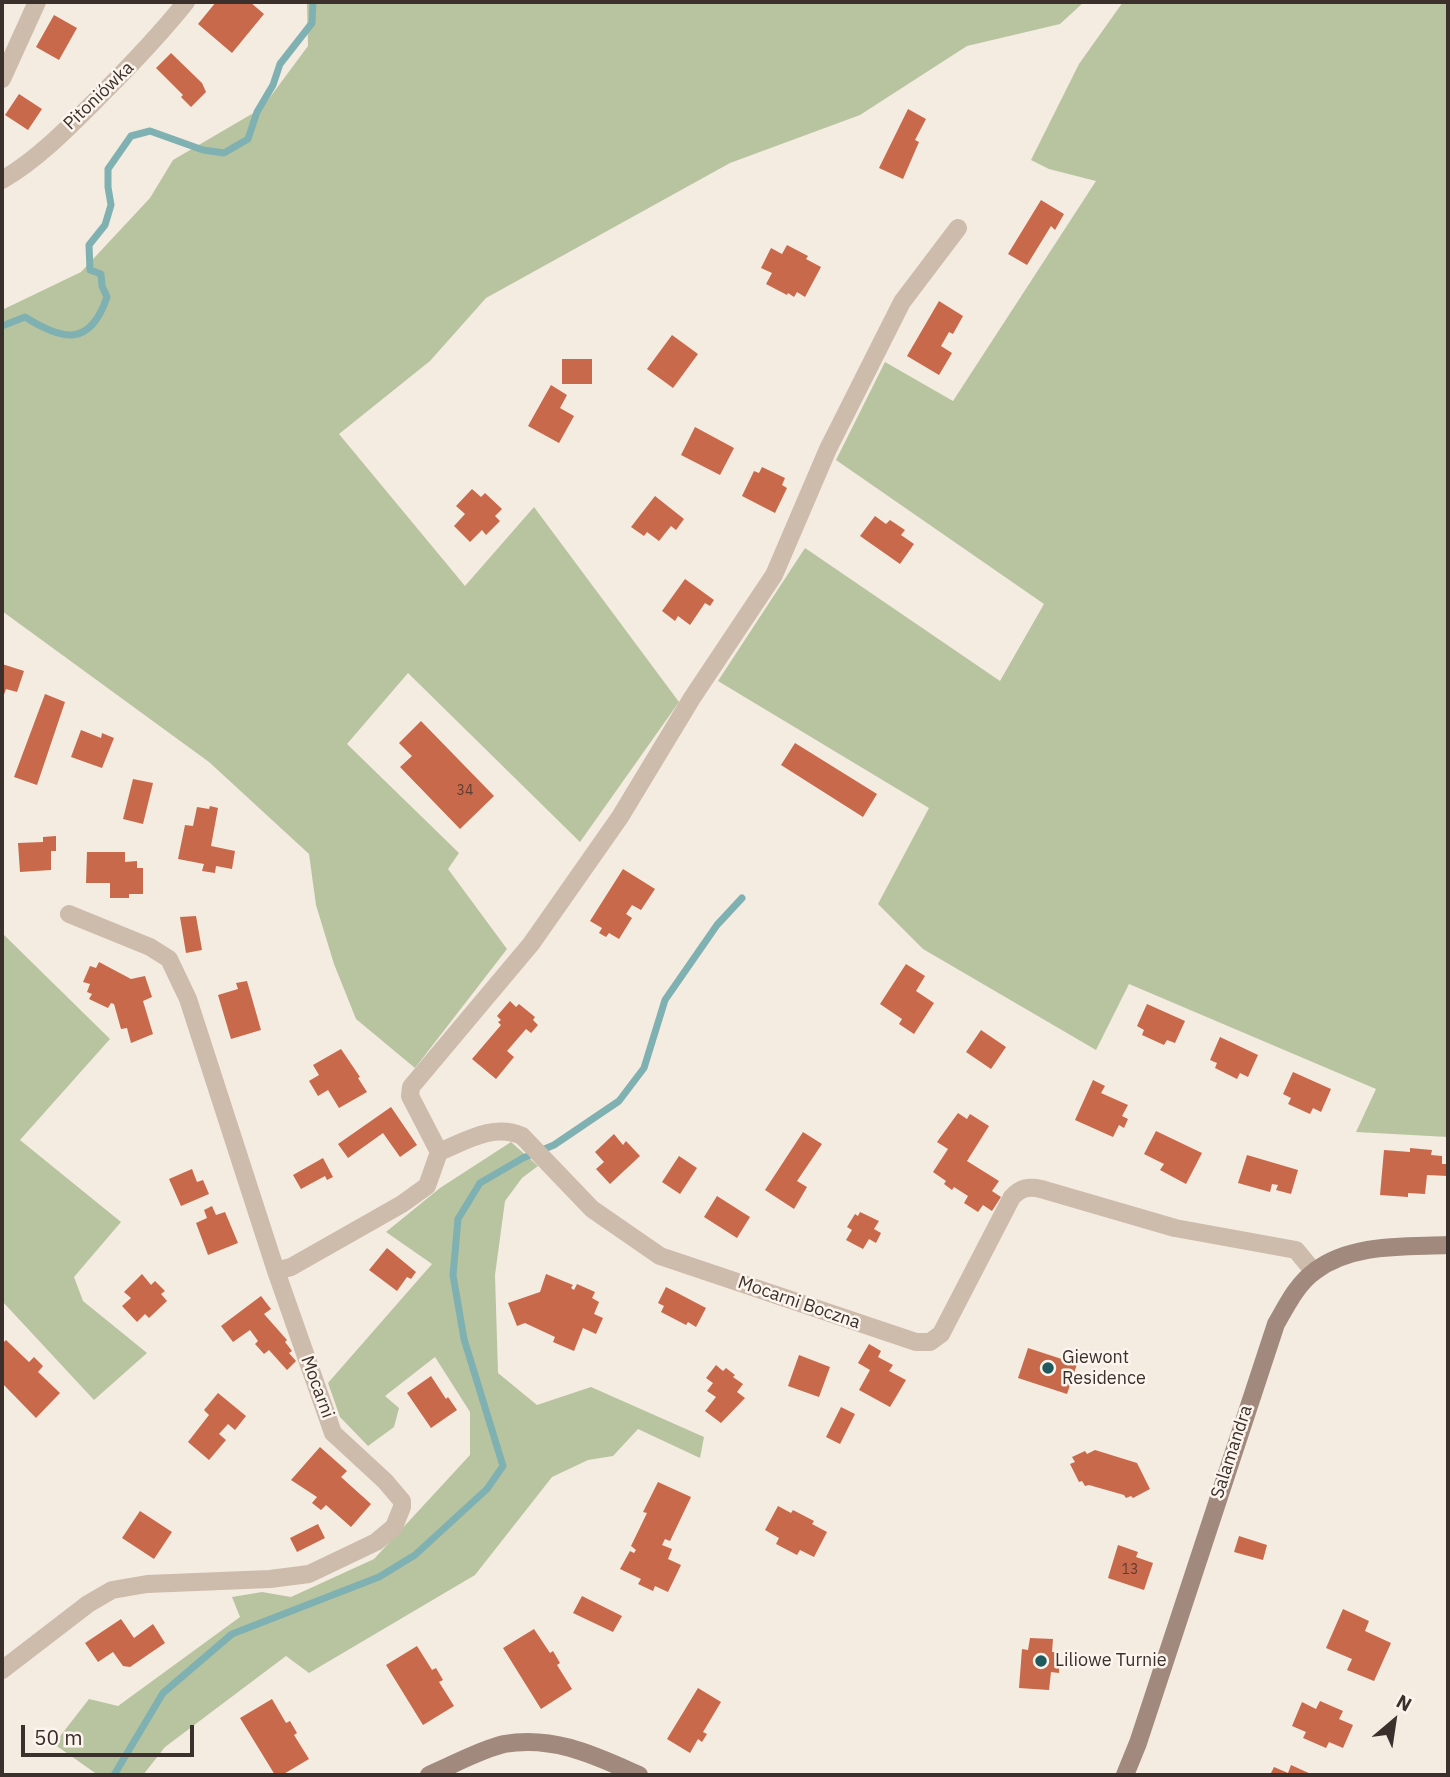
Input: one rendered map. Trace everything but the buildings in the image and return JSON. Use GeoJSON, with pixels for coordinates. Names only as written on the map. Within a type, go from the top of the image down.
{"type":"FeatureCollection","features":[{"type":"Feature","properties":{"kind":"street"},"geometry":{"type":"LineString","coordinates":[[2,79],[37,2]]}},
{"type":"Feature","properties":{"kind":"street","name":"Pitoniówka"},"geometry":{"type":"LineString","coordinates":[[2,180],[20,170],[77,120],[158,38],[186,2]]}},
{"type":"Feature","properties":{"kind":"street"},"geometry":{"type":"LineString","coordinates":[[276,1271],[291,1267],[402,1204],[427,1186],[439,1152],[410,1096],[411,1087],[531,944],[620,817],[692,698],[774,575],[828,449],[902,302],[958,228]]}},
{"type":"Feature","properties":{"kind":"street","name":"Mocarni"},"geometry":{"type":"LineString","coordinates":[[2,1670],[88,1604],[113,1590],[147,1584],[270,1579],[309,1574],[376,1542],[394,1527],[402,1501],[385,1481],[334,1433],[276,1271],[188,999],[169,958],[150,947],[69,914]]}},
{"type":"Feature","properties":{"kind":"street","name":"Mocarni Boczna"},"geometry":{"type":"LineString","coordinates":[[439,1152],[488,1132],[508,1130],[522,1136],[592,1209],[660,1256],[916,1342],[930,1342],[941,1334],[1012,1197],[1027,1187],[1175,1228],[1296,1250],[1314,1272]]}},
{"type":"Feature","properties":{"kind":"street","name":"Salamandra"},"geometry":{"type":"LineString","coordinates":[[1125,1775],[1138,1743],[1268,1342],[1295,1292],[1314,1272],[1335,1260],[1359,1252],[1448,1245]]}},
{"type":"Feature","properties":{"kind":"street"},"geometry":{"type":"LineString","coordinates":[[429,1775],[502,1745],[537,1742],[561,1744],[585,1751],[639,1775]]}},
{"type":"Feature","properties":{"kind":"green space"},"geometry":{"type":"Polygon","coordinates":[[[307,2],[1084,2],[1060,24],[967,46],[860,115],[730,163],[486,298],[430,361],[339,434],[465,586],[534,507],[679,702],[580,842],[408,673],[347,744],[459,853],[448,869],[507,949],[415,1068],[356,1019],[334,964],[316,905],[309,854],[209,762],[2,611],[2,310],[81,272],[150,198],[173,160],[262,108],[308,46],[307,2]]]}},
{"type":"Feature","properties":{"kind":"green space"},"geometry":{"type":"Polygon","coordinates":[[[1123,2],[1448,2],[1448,1137],[1356,1132],[1376,1089],[1129,984],[1096,1050],[923,949],[878,904],[929,808],[718,681],[805,548],[1000,681],[1044,604],[836,460],[885,362],[953,401],[1096,181],[1049,169],[1031,160],[1079,64],[1123,2]]]}},
{"type":"Feature","properties":{"kind":"green space"},"geometry":{"type":"Polygon","coordinates":[[[2,933],[110,1039],[20,1140],[121,1222],[74,1277],[83,1301],[147,1353],[94,1400],[2,1301],[2,933]]]}},
{"type":"Feature","properties":{"kind":"green space"},"geometry":{"type":"Polygon","coordinates":[[[511,1142],[538,1166],[522,1178],[505,1201],[495,1275],[498,1373],[537,1405],[591,1387],[704,1437],[700,1458],[638,1429],[613,1456],[588,1460],[552,1477],[475,1575],[309,1673],[286,1656],[165,1747],[143,1775],[98,1775],[54,1744],[89,1699],[118,1706],[240,1617],[232,1597],[262,1592],[291,1597],[374,1559],[470,1455],[470,1412],[435,1357],[385,1396],[399,1408],[394,1427],[368,1446],[340,1417],[328,1383],[432,1264],[386,1232],[440,1188],[511,1142]]]}},
{"type":"Feature","properties":{"kind":"waterway"},"geometry":{"type":"LineString","coordinates":[[2,326],[25,317],[51,331],[74,335],[84,332],[92,325],[107,297],[101,274],[90,270],[89,245],[105,225],[111,205],[108,169],[131,136],[150,131],[203,150],[224,153],[248,139],[257,112],[273,85],[280,64],[312,23],[313,2]]}},
{"type":"Feature","properties":{"kind":"waterway"},"geometry":{"type":"LineString","coordinates":[[114,1775],[163,1693],[232,1634],[379,1577],[415,1555],[487,1489],[503,1466],[464,1339],[453,1275],[458,1219],[480,1183],[523,1158],[554,1145],[619,1101],[644,1068],[665,1000],[717,925],[742,898]]}},
{"type":"Feature","properties":{"kind":"place","name":"Giewont Residence"},"geometry":{"type":"Point","coordinates":[1048,1368]}},
{"type":"Feature","properties":{"kind":"place","name":"Liliowe Turnie"},"geometry":{"type":"Point","coordinates":[1041,1661]}}]}
